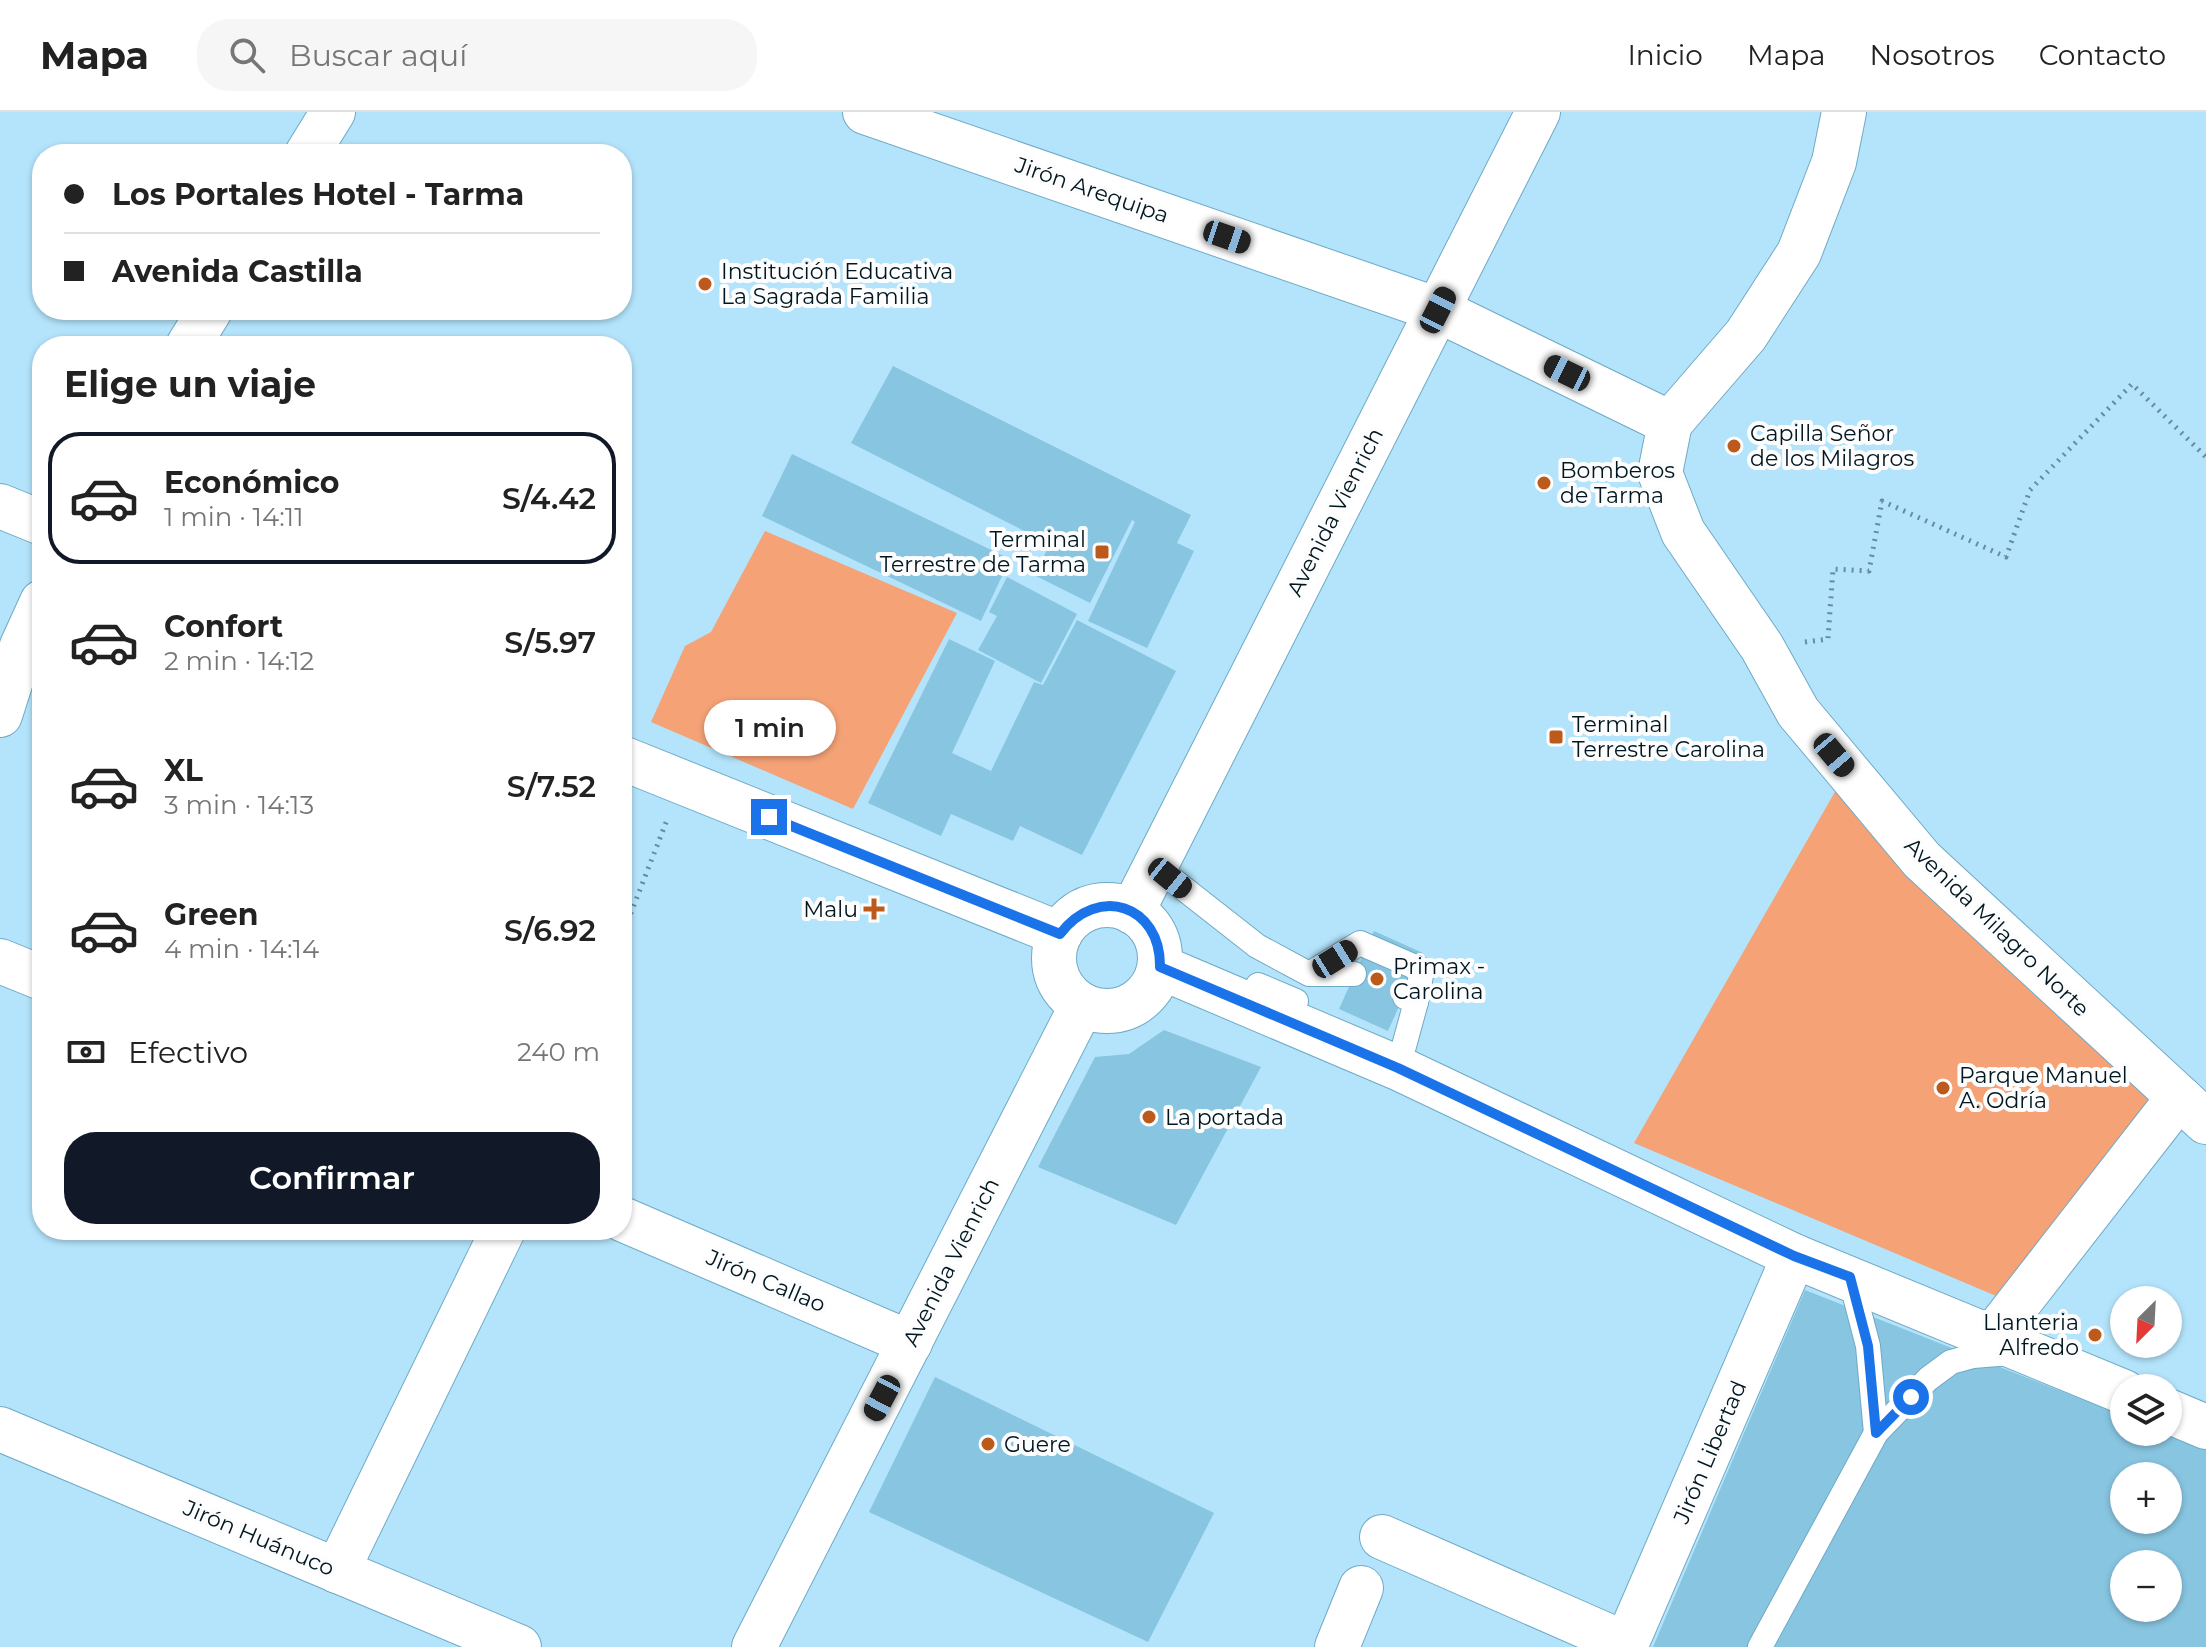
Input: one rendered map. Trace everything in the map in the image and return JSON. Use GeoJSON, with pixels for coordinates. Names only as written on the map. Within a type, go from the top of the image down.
{"type":"FeatureCollection","features":[{"type":"Feature","properties":{"kind":"main road"},"geometry":{"type":"LineString","coordinates":[[313,144],[333,112]]}},
{"type":"Feature","properties":{"kind":"main road","name":"Jirón Arequipa"},"geometry":{"type":"LineString","coordinates":[[865,112],[1438,310],[1670,423]]}},
{"type":"Feature","properties":{"kind":"main road","name":"Avenida Vienrich"},"geometry":{"type":"LineString","coordinates":[[1132,912],[1538,112]]}},
{"type":"Feature","properties":{"kind":"main road"},"geometry":{"type":"LineString","coordinates":[[1670,423],[1746,335],[1799,253],[1834,162],[1844,112]]}},
{"type":"Feature","properties":{"kind":"main road","name":"Avenida Milagro Norte"},"geometry":{"type":"LineString","coordinates":[[1670,423],[1660,473],[1683,532],[1762,647],[1798,712],[1922,860],[2192,1109]]}},
{"type":"Feature","properties":{"kind":"main road"},"geometry":{"type":"LineString","coordinates":[[0,506],[32,519]]}},
{"type":"Feature","properties":{"kind":"main road"},"geometry":{"type":"LineString","coordinates":[[0,715],[32,624]]}},
{"type":"Feature","properties":{"kind":"main road"},"geometry":{"type":"LineString","coordinates":[[632,762],[1060,934]]}},
{"type":"Feature","properties":{"kind":"main road"},"geometry":{"type":"LineString","coordinates":[[1099,906],[1116,906],[1132,912],[1155,935],[1160,951],[1160,967],[1149,990],[1131,1006],[1115,1011],[1082,1005],[1069,995],[1059,981],[1055,949],[1060,934],[1083,911],[1099,906]]}},
{"type":"Feature","properties":{"kind":"main road"},"geometry":{"type":"LineString","coordinates":[[0,961],[32,974]]}},
{"type":"Feature","properties":{"kind":"main road"},"geometry":{"type":"LineString","coordinates":[[1160,967],[1240,989],[1402,1058],[1794,1256],[2110,1386]]}},
{"type":"Feature","properties":{"kind":"main road","name":"Avenida Vienrich"},"geometry":{"type":"LineString","coordinates":[[754,1647],[1082,1005]]}},
{"type":"Feature","properties":{"kind":"main road"},"geometry":{"type":"LineString","coordinates":[[2011,1344],[2192,1109]]}},
{"type":"Feature","properties":{"kind":"main road","name":"Jirón Callao"},"geometry":{"type":"LineString","coordinates":[[632,1223],[910,1343]]}},
{"type":"Feature","properties":{"kind":"main road"},"geometry":{"type":"LineString","coordinates":[[337,1571],[498,1240]]}},
{"type":"Feature","properties":{"kind":"main road","name":"Jirón Libertad"},"geometry":{"type":"LineString","coordinates":[[1626,1646],[1794,1256]]}},
{"type":"Feature","properties":{"kind":"main road"},"geometry":{"type":"LineString","coordinates":[[2182,1417],[2206,1427]]}},
{"type":"Feature","properties":{"kind":"main road","name":"Jirón Huánuco"},"geometry":{"type":"LineString","coordinates":[[0,1429],[519,1647]]}},
{"type":"Feature","properties":{"kind":"main road"},"geometry":{"type":"LineString","coordinates":[[1382,1537],[1626,1646]]}},
{"type":"Feature","properties":{"kind":"main road"},"geometry":{"type":"LineString","coordinates":[[1337,1647],[1361,1588]]}},
{"type":"Feature","properties":{"kind":"lane"},"geometry":{"type":"LineString","coordinates":[[1155,866],[1257,946],[1309,974]]}},
{"type":"Feature","properties":{"kind":"lane"},"geometry":{"type":"LineString","coordinates":[[1309,974],[1360,943],[1422,970],[1410,999],[1402,1058]]}},
{"type":"Feature","properties":{"kind":"lane"},"geometry":{"type":"LineString","coordinates":[[1240,989],[1309,974],[1354,974]]}},
{"type":"Feature","properties":{"kind":"lane"},"geometry":{"type":"LineString","coordinates":[[1850,1277],[1868,1346],[1876,1433]]}},
{"type":"Feature","properties":{"kind":"lane"},"geometry":{"type":"LineString","coordinates":[[1760,1647],[1876,1433],[1928,1379],[1951,1362],[2011,1344]]}},
{"type":"Feature","properties":{"kind":"path"},"geometry":{"type":"LineString","coordinates":[[1762,647],[1828,639],[1833,569],[1869,571],[1882,501],[2006,557],[2030,490],[2132,384],[2206,457]]}},
{"type":"Feature","properties":{"kind":"path"},"geometry":{"type":"LineString","coordinates":[[632,910],[682,782]]}},
{"type":"Feature","properties":{"kind":"shaded area"},"geometry":{"type":"Polygon","coordinates":[[[765,531],[957,613],[853,809],[651,722],[685,646],[711,632],[765,531]]]}},
{"type":"Feature","properties":{"kind":"shaded area"},"geometry":{"type":"Polygon","coordinates":[[[1836,790],[2158,1105],[2001,1298],[1634,1143],[1836,790]]]}},
{"type":"Feature","properties":{"kind":"building"},"geometry":{"type":"Polygon","coordinates":[[[893,366],[1191,515],[1177,543],[1194,551],[1147,648],[1088,621],[1135,522],[1132,520],[1090,603],[1034,575],[1050,544],[851,443],[893,366]]]}},
{"type":"Feature","properties":{"kind":"building"},"geometry":{"type":"Polygon","coordinates":[[[792,454],[1010,559],[981,621],[762,516],[792,454]]]}},
{"type":"Feature","properties":{"kind":"building"},"geometry":{"type":"Polygon","coordinates":[[[1007,577],[1077,614],[1041,683],[978,650],[997,616],[989,612],[1007,577]]]}},
{"type":"Feature","properties":{"kind":"building"},"geometry":{"type":"Polygon","coordinates":[[[1077,620],[1176,671],[1082,855],[1020,826],[1013,841],[951,814],[941,836],[868,803],[949,639],[995,661],[952,753],[991,771],[1034,682],[1043,685],[1077,620]]]}},
{"type":"Feature","properties":{"kind":"building"},"geometry":{"type":"Polygon","coordinates":[[[1374,931],[1423,953],[1388,1031],[1339,1009],[1374,931]]]}},
{"type":"Feature","properties":{"kind":"building","name":"La portada"},"geometry":{"type":"Polygon","coordinates":[[[1164,1030],[1261,1067],[1176,1225],[1038,1167],[1095,1057],[1129,1054],[1164,1030]]]}},
{"type":"Feature","properties":{"kind":"building"},"geometry":{"type":"Polygon","coordinates":[[[1805,1290],[2110,1410],[2110,1446],[2182,1446],[2182,1439],[2206,1448],[2206,1647],[1653,1647],[1805,1290]]]}},
{"type":"Feature","properties":{"kind":"building","name":"Guere"},"geometry":{"type":"Polygon","coordinates":[[[935,1377],[1214,1513],[1148,1642],[869,1512],[935,1377]]]}},
{"type":"Feature","properties":{"kind":"place","name":"Institución Educativa La Sagrada Familia"},"geometry":{"type":"Point","coordinates":[705,284]}},
{"type":"Feature","properties":{"kind":"place","name":"Capilla Señor de los Milagros"},"geometry":{"type":"Point","coordinates":[1734,446]}},
{"type":"Feature","properties":{"kind":"place","name":"Bomberos de Tarma"},"geometry":{"type":"Point","coordinates":[1544,483]}},
{"type":"Feature","properties":{"kind":"place","name":"Terminal Terrestre de Tarma"},"geometry":{"type":"Point","coordinates":[1102,552]}},
{"type":"Feature","properties":{"kind":"place","name":"Terminal Terrestre Carolina"},"geometry":{"type":"Point","coordinates":[1556,737]}},
{"type":"Feature","properties":{"kind":"place","name":"Malu"},"geometry":{"type":"Point","coordinates":[874,909]}},
{"type":"Feature","properties":{"kind":"place","name":"Primax - Carolina"},"geometry":{"type":"Point","coordinates":[1377,979]}},
{"type":"Feature","properties":{"kind":"place","name":"Parque Manuel A. Odría"},"geometry":{"type":"Point","coordinates":[1943,1088]}},
{"type":"Feature","properties":{"kind":"place","name":"La portada"},"geometry":{"type":"Point","coordinates":[1149,1117]}},
{"type":"Feature","properties":{"kind":"place","name":"Llanteria Alfredo"},"geometry":{"type":"Point","coordinates":[2095,1335]}},
{"type":"Feature","properties":{"kind":"place","name":"Guere"},"geometry":{"type":"Point","coordinates":[988,1444]}},
{"type":"Feature","properties":{"kind":"route"},"geometry":{"type":"LineString","coordinates":[[769,817],[1060,934],[1083,911],[1099,906],[1116,906],[1132,912],[1155,935],[1160,951],[1160,967],[1398,1068],[1794,1256],[1850,1277],[1868,1346],[1876,1433],[1911,1397]]}}]}
